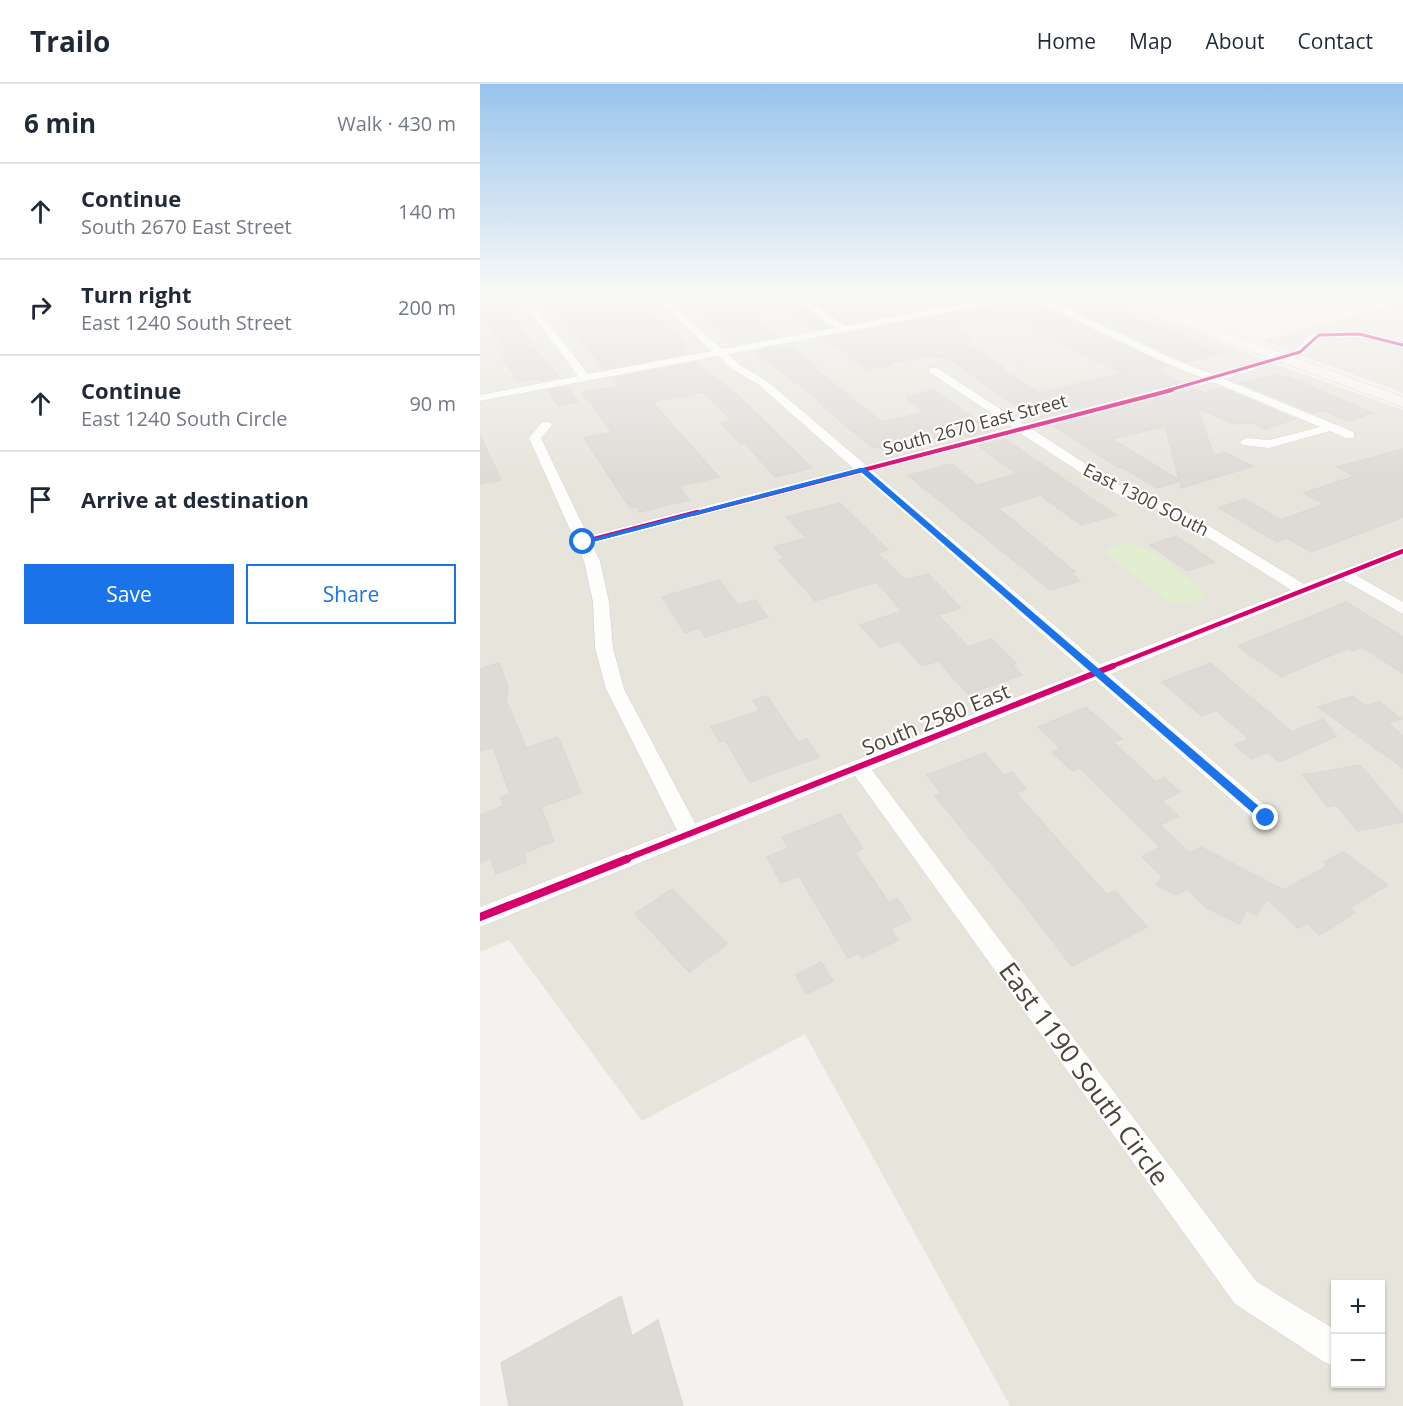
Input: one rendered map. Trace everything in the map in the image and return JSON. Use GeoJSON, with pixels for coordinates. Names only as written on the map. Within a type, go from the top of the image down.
{"type":"FeatureCollection","features":[{"type":"Feature","properties":{"kind":"main road"},"geometry":{"type":"LineString","coordinates":[[1274,355],[1403,402]]}},
{"type":"Feature","properties":{"kind":"street"},"geometry":{"type":"LineString","coordinates":[[567,355],[585,378]]}},
{"type":"Feature","properties":{"kind":"street"},"geometry":{"type":"LineString","coordinates":[[480,398],[705,355]]}},
{"type":"Feature","properties":{"kind":"street"},"geometry":{"type":"LineString","coordinates":[[722,355],[736,367],[763,383],[1266,818]]}},
{"type":"Feature","properties":{"kind":"street"},"geometry":{"type":"LineString","coordinates":[[1155,355],[1350,435]]}},
{"type":"Feature","properties":{"kind":"street","name":"South 2670 East Street"},"geometry":{"type":"LineString","coordinates":[[583,542],[1213,380],[1291,355]]}},
{"type":"Feature","properties":{"kind":"street","name":"East 1300 SOuth"},"geometry":{"type":"LineString","coordinates":[[933,370],[1112,487],[1175,511],[1302,590]]}},
{"type":"Feature","properties":{"kind":"street"},"geometry":{"type":"LineString","coordinates":[[546,425],[536,438],[592,561],[601,602],[604,648],[615,689],[690,834]]}},
{"type":"Feature","properties":{"kind":"street"},"geometry":{"type":"LineString","coordinates":[[1246,442],[1269,444],[1329,428]]}},
{"type":"Feature","properties":{"kind":"street","name":"South 2580 East"},"geometry":{"type":"LineString","coordinates":[[480,917],[1403,551]]}},
{"type":"Feature","properties":{"kind":"street"},"geometry":{"type":"LineString","coordinates":[[1343,574],[1403,609]]}},
{"type":"Feature","properties":{"kind":"street","name":"East 1190 South Circle"},"geometry":{"type":"LineString","coordinates":[[860,768],[1246,1293],[1331,1347]]}},
{"type":"Feature","properties":{"kind":"shaded area"},"geometry":{"type":"Polygon","coordinates":[[[480,355],[1252,355],[1403,410],[1403,1406],[1010,1406],[805,1034],[642,1121],[509,940],[480,952],[480,355]]]}},
{"type":"Feature","properties":{"kind":"shaded area"},"geometry":{"type":"Polygon","coordinates":[[[1300,355],[1403,355],[1403,393],[1300,355]]]}},
{"type":"Feature","properties":{"kind":"green space"},"geometry":{"type":"Polygon","coordinates":[[[1120,543],[1142,548],[1163,559],[1200,587],[1205,593],[1204,597],[1186,604],[1168,601],[1107,555],[1107,550],[1120,543]]]}},
{"type":"Feature","properties":{"kind":"building"},"geometry":{"type":"Polygon","coordinates":[[[501,355],[540,355],[559,377],[541,381],[538,378],[518,381],[501,355]]]}},
{"type":"Feature","properties":{"kind":"building"},"geometry":{"type":"Polygon","coordinates":[[[593,355],[682,355],[605,369],[593,355]]]}},
{"type":"Feature","properties":{"kind":"building"},"geometry":{"type":"Polygon","coordinates":[[[759,355],[801,355],[817,367],[814,368],[882,422],[925,412],[907,399],[910,398],[907,396],[933,390],[991,430],[966,437],[960,432],[883,450],[878,447],[873,448],[818,402],[821,402],[759,355]]]}},
{"type":"Feature","properties":{"kind":"building"},"geometry":{"type":"Polygon","coordinates":[[[847,355],[983,355],[1005,369],[1001,370],[1040,393],[1123,373],[1087,355],[1144,355],[1168,366],[1156,369],[1180,382],[1041,417],[1033,412],[1029,414],[1005,399],[949,358],[928,356],[887,363],[890,365],[869,370],[847,355]]]}},
{"type":"Feature","properties":{"kind":"building"},"geometry":{"type":"Polygon","coordinates":[[[1171,355],[1215,355],[1187,362],[1171,355]]]}},
{"type":"Feature","properties":{"kind":"building"},"geometry":{"type":"Polygon","coordinates":[[[695,363],[711,377],[714,376],[735,392],[812,468],[775,477],[745,443],[741,444],[721,423],[732,420],[703,392],[652,402],[719,477],[679,486],[689,500],[639,512],[637,507],[630,508],[584,438],[612,432],[582,393],[616,387],[618,385],[613,378],[695,363]]]}},
{"type":"Feature","properties":{"kind":"building"},"geometry":{"type":"Polygon","coordinates":[[[1275,375],[1286,376],[1373,413],[1348,421],[1323,410],[1314,413],[1241,383],[1275,375]]]}},
{"type":"Feature","properties":{"kind":"building"},"geometry":{"type":"Polygon","coordinates":[[[567,387],[578,402],[559,406],[548,390],[567,387]]]}},
{"type":"Feature","properties":{"kind":"building"},"geometry":{"type":"Polygon","coordinates":[[[1222,388],[1295,419],[1265,429],[1253,423],[1233,424],[1197,407],[1214,456],[1224,452],[1253,466],[1181,488],[1180,481],[1157,488],[1122,467],[1119,468],[1054,426],[1195,389],[1204,393],[1222,388]],[[1165,426],[1112,439],[1179,480],[1165,426]]]}},
{"type":"Feature","properties":{"kind":"building"},"geometry":{"type":"Polygon","coordinates":[[[480,435],[501,480],[480,484],[480,435]]]}},
{"type":"Feature","properties":{"kind":"building"},"geometry":{"type":"Polygon","coordinates":[[[1005,439],[1116,515],[1081,525],[1040,495],[998,508],[1075,572],[1071,573],[1080,581],[1050,590],[908,475],[952,464],[977,485],[1017,474],[979,446],[1005,439]]]}},
{"type":"Feature","properties":{"kind":"building"},"geometry":{"type":"Polygon","coordinates":[[[1403,449],[1403,517],[1311,552],[1287,538],[1277,542],[1219,508],[1244,499],[1281,520],[1324,504],[1304,493],[1355,476],[1337,467],[1403,449]]]}},
{"type":"Feature","properties":{"kind":"building"},"geometry":{"type":"Polygon","coordinates":[[[840,503],[888,550],[877,553],[905,580],[928,574],[961,608],[938,615],[968,647],[992,639],[1016,663],[1012,664],[1022,675],[968,694],[938,661],[922,666],[899,640],[880,647],[860,625],[902,611],[877,582],[815,601],[779,560],[784,559],[774,547],[806,538],[786,517],[840,503]]]}},
{"type":"Feature","properties":{"kind":"building"},"geometry":{"type":"Polygon","coordinates":[[[1176,536],[1214,562],[1187,571],[1150,545],[1176,536]]]}},
{"type":"Feature","properties":{"kind":"building"},"geometry":{"type":"Polygon","coordinates":[[[719,580],[738,605],[755,600],[768,617],[705,637],[699,628],[685,633],[662,597],[719,580]]]}},
{"type":"Feature","properties":{"kind":"building"},"geometry":{"type":"Polygon","coordinates":[[[1346,602],[1403,637],[1403,673],[1362,647],[1352,651],[1348,648],[1281,677],[1238,646],[1346,602]]]}},
{"type":"Feature","properties":{"kind":"building"},"geometry":{"type":"Polygon","coordinates":[[[499,663],[508,686],[506,705],[508,704],[526,748],[558,737],[581,793],[541,807],[554,841],[524,853],[526,862],[496,874],[491,858],[480,863],[480,815],[504,806],[501,798],[510,794],[493,747],[480,751],[480,669],[499,663]]]}},
{"type":"Feature","properties":{"kind":"building"},"geometry":{"type":"Polygon","coordinates":[[[1210,663],[1292,732],[1323,719],[1337,736],[1279,762],[1268,752],[1252,759],[1235,745],[1249,739],[1216,710],[1202,716],[1162,682],[1210,663]]]}},
{"type":"Feature","properties":{"kind":"building"},"geometry":{"type":"Polygon","coordinates":[[[767,696],[798,742],[807,739],[819,757],[750,782],[725,740],[720,742],[711,727],[759,711],[753,700],[767,696]]]}},
{"type":"Feature","properties":{"kind":"building"},"geometry":{"type":"Polygon","coordinates":[[[1353,696],[1365,706],[1380,702],[1401,719],[1388,723],[1403,736],[1403,768],[1318,707],[1353,696]]]}},
{"type":"Feature","properties":{"kind":"building"},"geometry":{"type":"Polygon","coordinates":[[[1086,707],[1122,739],[1113,742],[1156,782],[1164,778],[1180,792],[1162,801],[1178,816],[1160,825],[1190,853],[1201,847],[1284,890],[1327,866],[1324,862],[1343,852],[1388,885],[1349,908],[1355,913],[1319,935],[1307,923],[1298,928],[1267,899],[1257,915],[1247,910],[1239,924],[1205,907],[1187,889],[1176,895],[1156,885],[1162,876],[1142,857],[1160,847],[1080,768],[1072,771],[1052,752],[1060,748],[1038,727],[1086,707]]]}},
{"type":"Feature","properties":{"kind":"building"},"geometry":{"type":"Polygon","coordinates":[[[985,753],[1004,776],[1012,772],[1026,789],[1016,793],[1107,895],[1115,891],[1147,927],[1072,966],[935,796],[941,793],[927,775],[985,753]]]}},
{"type":"Feature","properties":{"kind":"building"},"geometry":{"type":"Polygon","coordinates":[[[1360,765],[1403,816],[1403,822],[1357,831],[1337,805],[1328,807],[1303,775],[1360,765]]]}},
{"type":"Feature","properties":{"kind":"building"},"geometry":{"type":"Polygon","coordinates":[[[840,814],[863,849],[855,853],[889,903],[897,898],[911,919],[891,929],[898,940],[862,958],[859,953],[848,958],[799,876],[781,883],[767,857],[789,848],[782,837],[840,814]]]}},
{"type":"Feature","properties":{"kind":"building"},"geometry":{"type":"Polygon","coordinates":[[[672,889],[727,944],[689,972],[635,914],[672,889]]]}},
{"type":"Feature","properties":{"kind":"building"},"geometry":{"type":"Polygon","coordinates":[[[821,962],[833,981],[806,994],[796,975],[821,962]]]}},
{"type":"Feature","properties":{"kind":"building"},"geometry":{"type":"Polygon","coordinates":[[[621,1296],[632,1336],[658,1320],[683,1406],[509,1406],[501,1363],[621,1296]]]}},
{"type":"Feature","properties":{"kind":"cycle path"},"geometry":{"type":"LineString","coordinates":[[583,542],[1213,379],[1291,355]]}},
{"type":"Feature","properties":{"kind":"cycle path"},"geometry":{"type":"LineString","coordinates":[[480,917],[1403,551]]}},
{"type":"Feature","properties":{"kind":"route"},"geometry":{"type":"LineString","coordinates":[[583,542],[863,470],[1266,818]]}}]}
